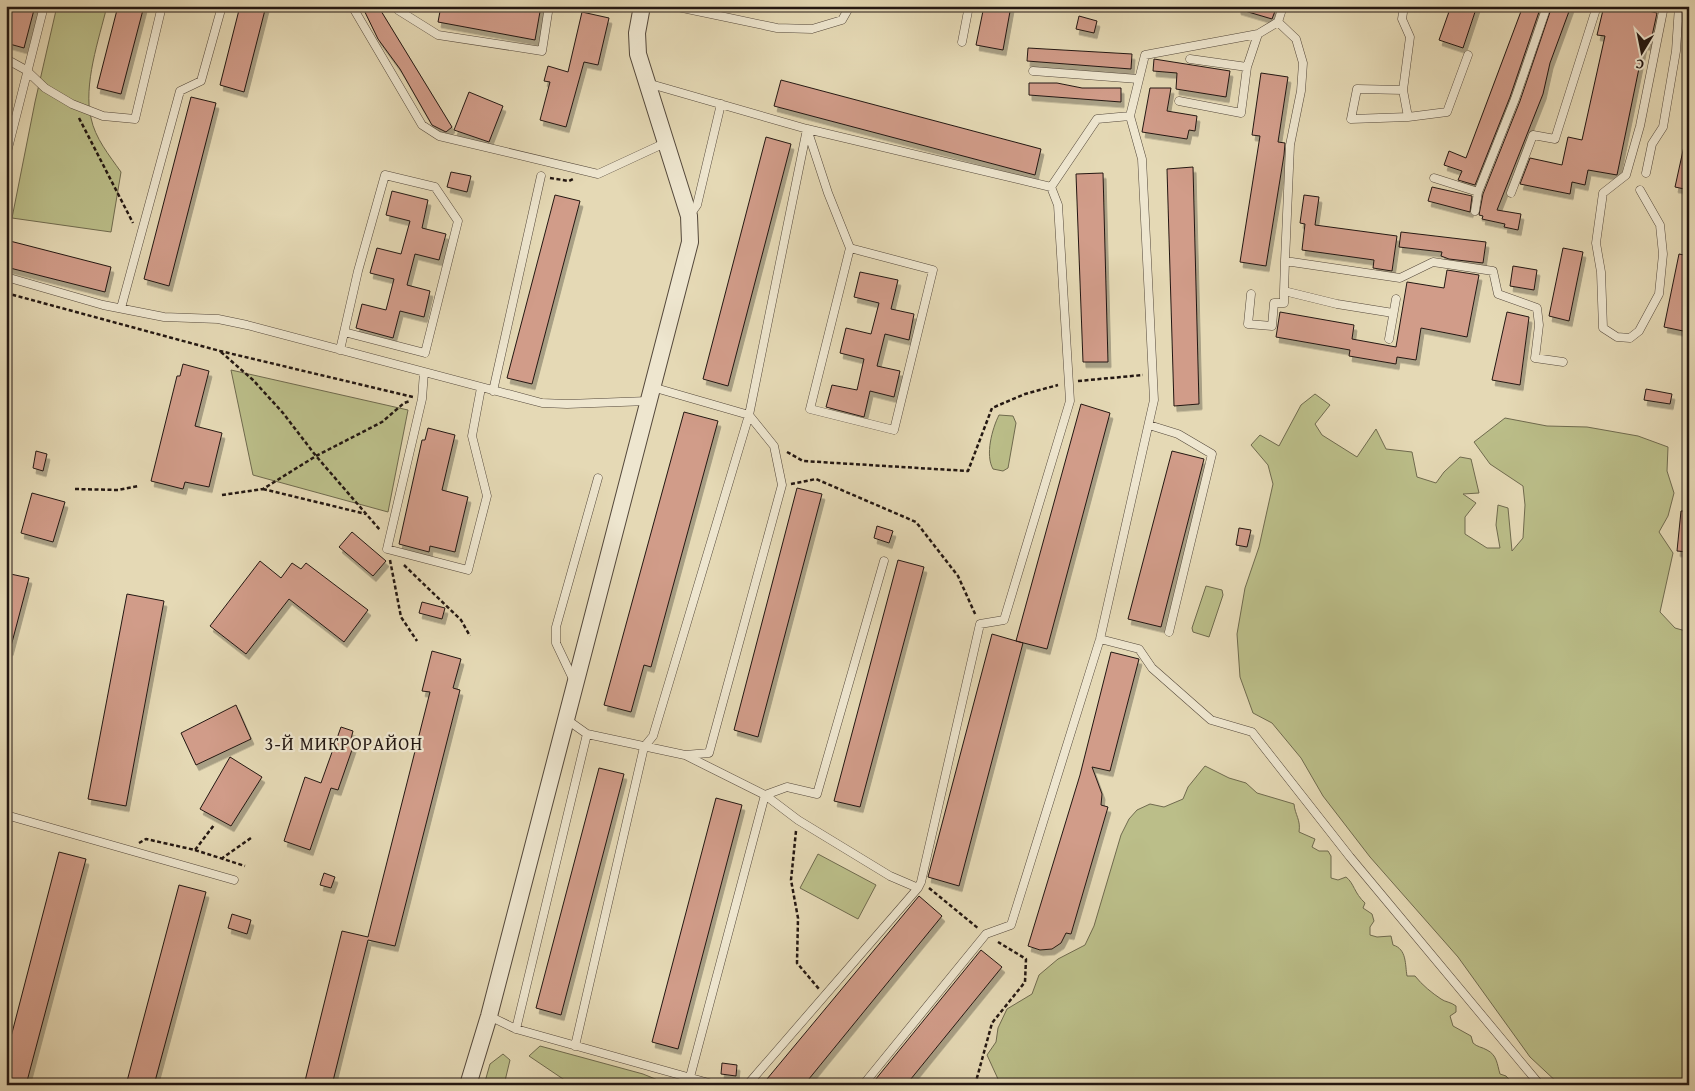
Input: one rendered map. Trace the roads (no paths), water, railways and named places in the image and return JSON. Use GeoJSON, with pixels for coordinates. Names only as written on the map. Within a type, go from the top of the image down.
{"type":"FeatureCollection","features":[{"type":"Feature","properties":{"kind":"street"},"geometry":{"type":"LineString","coordinates":[[468,1085],[489,1016],[690,242],[689,216],[638,54],[637,32],[642,6]]}},
{"type":"Feature","properties":{"kind":"lane"},"geometry":{"type":"LineString","coordinates":[[6,156],[26,70],[44,6]]}},
{"type":"Feature","properties":{"kind":"lane"},"geometry":{"type":"LineString","coordinates":[[6,59],[26,70],[45,88],[72,104],[102,116],[136,119],[162,6]]}},
{"type":"Feature","properties":{"kind":"lane"},"geometry":{"type":"LineString","coordinates":[[121,308],[180,91],[201,81],[222,6]]}},
{"type":"Feature","properties":{"kind":"lane"},"geometry":{"type":"LineString","coordinates":[[352,6],[422,125],[439,136],[598,174],[665,143]]}},
{"type":"Feature","properties":{"kind":"lane"},"geometry":{"type":"LineString","coordinates":[[399,6],[398,10],[438,35],[542,51],[549,6]]}},
{"type":"Feature","properties":{"kind":"lane"},"geometry":{"type":"LineString","coordinates":[[673,6],[777,28],[812,29],[842,20],[850,6]]}},
{"type":"Feature","properties":{"kind":"lane"},"geometry":{"type":"LineString","coordinates":[[722,16],[724,6]]}},
{"type":"Feature","properties":{"kind":"lane"},"geometry":{"type":"LineString","coordinates":[[962,42],[968,6]]}},
{"type":"Feature","properties":{"kind":"lane"},"geometry":{"type":"LineString","coordinates":[[863,1085],[986,934],[1011,926],[1100,640],[1154,400],[1142,159],[1130,116],[1145,55],[1258,34],[1278,22],[1283,6]]}},
{"type":"Feature","properties":{"kind":"lane"},"geometry":{"type":"LineString","coordinates":[[1404,6],[1402,19],[1410,37],[1403,90],[1408,117]]}},
{"type":"Feature","properties":{"kind":"lane"},"geometry":{"type":"LineString","coordinates":[[1475,211],[1478,192],[1515,99],[1547,6]]}},
{"type":"Feature","properties":{"kind":"lane"},"geometry":{"type":"LineString","coordinates":[[1510,193],[1533,135],[1555,139],[1597,6]]}},
{"type":"Feature","properties":{"kind":"lane"},"geometry":{"type":"LineString","coordinates":[[1640,190],[1660,225],[1663,254],[1659,294],[1639,331],[1630,338],[1617,337],[1603,328],[1601,309],[1600,272],[1596,243],[1603,193],[1626,175],[1640,126],[1664,6]]}},
{"type":"Feature","properties":{"kind":"lane"},"geometry":{"type":"LineString","coordinates":[[1646,173],[1652,144],[1663,127],[1676,51],[1680,6]]}},
{"type":"Feature","properties":{"kind":"lane"},"geometry":{"type":"LineString","coordinates":[[1251,294],[1248,324],[1272,326],[1274,303],[1284,304],[1290,145],[1301,91],[1303,63],[1296,39],[1278,22]]}},
{"type":"Feature","properties":{"kind":"lane"},"geometry":{"type":"LineString","coordinates":[[1179,101],[1241,113],[1247,67],[1258,34]]}},
{"type":"Feature","properties":{"kind":"lane"},"geometry":{"type":"LineString","coordinates":[[1403,90],[1357,89],[1351,119],[1408,117],[1447,112],[1468,55]]}},
{"type":"Feature","properties":{"kind":"lane"},"geometry":{"type":"LineString","coordinates":[[1190,59],[1247,67]]}},
{"type":"Feature","properties":{"kind":"lane"},"geometry":{"type":"LineString","coordinates":[[1033,71],[1138,79]]}},
{"type":"Feature","properties":{"kind":"lane"},"geometry":{"type":"LineString","coordinates":[[647,83],[807,128],[1051,187]]}},
{"type":"Feature","properties":{"kind":"lane"},"geometry":{"type":"LineString","coordinates":[[689,216],[697,205],[721,104]]}},
{"type":"Feature","properties":{"kind":"lane"},"geometry":{"type":"LineString","coordinates":[[1051,187],[1097,118],[1130,116]]}},
{"type":"Feature","properties":{"kind":"lane"},"geometry":{"type":"LineString","coordinates":[[807,128],[828,194],[850,248],[810,409],[894,430],[934,270],[850,248]]}},
{"type":"Feature","properties":{"kind":"lane"},"geometry":{"type":"LineString","coordinates":[[575,1046],[644,747],[653,736],[749,414],[807,128]]}},
{"type":"Feature","properties":{"kind":"lane"},"geometry":{"type":"LineString","coordinates":[[340,350],[344,332],[358,271],[385,175],[435,187],[458,221],[425,353],[344,332]]}},
{"type":"Feature","properties":{"kind":"lane"},"geometry":{"type":"LineString","coordinates":[[493,391],[541,176]]}},
{"type":"Feature","properties":{"kind":"lane"},"geometry":{"type":"LineString","coordinates":[[1434,178],[1478,192]]}},
{"type":"Feature","properties":{"kind":"lane"},"geometry":{"type":"LineString","coordinates":[[742,1085],[749,1083],[919,885],[980,624],[1004,620],[1070,401],[1058,205],[1051,187]]}},
{"type":"Feature","properties":{"kind":"lane"},"geometry":{"type":"LineString","coordinates":[[1285,261],[1400,278],[1433,262],[1493,271],[1498,294],[1537,308],[1539,325],[1534,358],[1563,362]]}},
{"type":"Feature","properties":{"kind":"lane"},"geometry":{"type":"LineString","coordinates":[[6,277],[121,308],[164,317],[218,319],[542,403],[567,404],[650,394],[749,414],[774,446],[782,485],[709,753],[685,755],[587,734],[566,718]]}},
{"type":"Feature","properties":{"kind":"lane"},"geometry":{"type":"LineString","coordinates":[[1284,291],[1337,304],[1393,313]]}},
{"type":"Feature","properties":{"kind":"lane"},"geometry":{"type":"LineString","coordinates":[[1389,339],[1396,299]]}},
{"type":"Feature","properties":{"kind":"lane"},"geometry":{"type":"LineString","coordinates":[[424,372],[422,399],[387,549],[468,570],[487,496],[472,436],[481,388]]}},
{"type":"Feature","properties":{"kind":"lane"},"geometry":{"type":"LineString","coordinates":[[1149,425],[1178,434],[1212,454],[1169,632]]}},
{"type":"Feature","properties":{"kind":"lane"},"geometry":{"type":"LineString","coordinates":[[575,684],[556,644],[556,627],[598,478]]}},
{"type":"Feature","properties":{"kind":"lane"},"geometry":{"type":"LineString","coordinates":[[765,796],[787,787],[817,794],[884,561]]}},
{"type":"Feature","properties":{"kind":"lane"},"geometry":{"type":"LineString","coordinates":[[1100,640],[1138,650],[1152,668],[1211,720],[1252,732],[1350,857],[1540,1085]]}},
{"type":"Feature","properties":{"kind":"lane"},"geometry":{"type":"LineString","coordinates":[[516,1028],[587,734]]}},
{"type":"Feature","properties":{"kind":"lane"},"geometry":{"type":"LineString","coordinates":[[685,755],[765,796],[798,820],[890,876],[919,885]]}},
{"type":"Feature","properties":{"kind":"lane"},"geometry":{"type":"LineString","coordinates":[[690,1077],[765,796]]}},
{"type":"Feature","properties":{"kind":"lane"},"geometry":{"type":"LineString","coordinates":[[6,815],[234,880]]}},
{"type":"Feature","properties":{"kind":"lane"},"geometry":{"type":"LineString","coordinates":[[489,1016],[516,1028],[575,1046],[716,1085]]}},
{"type":"Feature","properties":{"kind":"district","name":"3-Й МИКРОРАЙОН"},"geometry":{"type":"Point","coordinates":[344,743]}}]}
